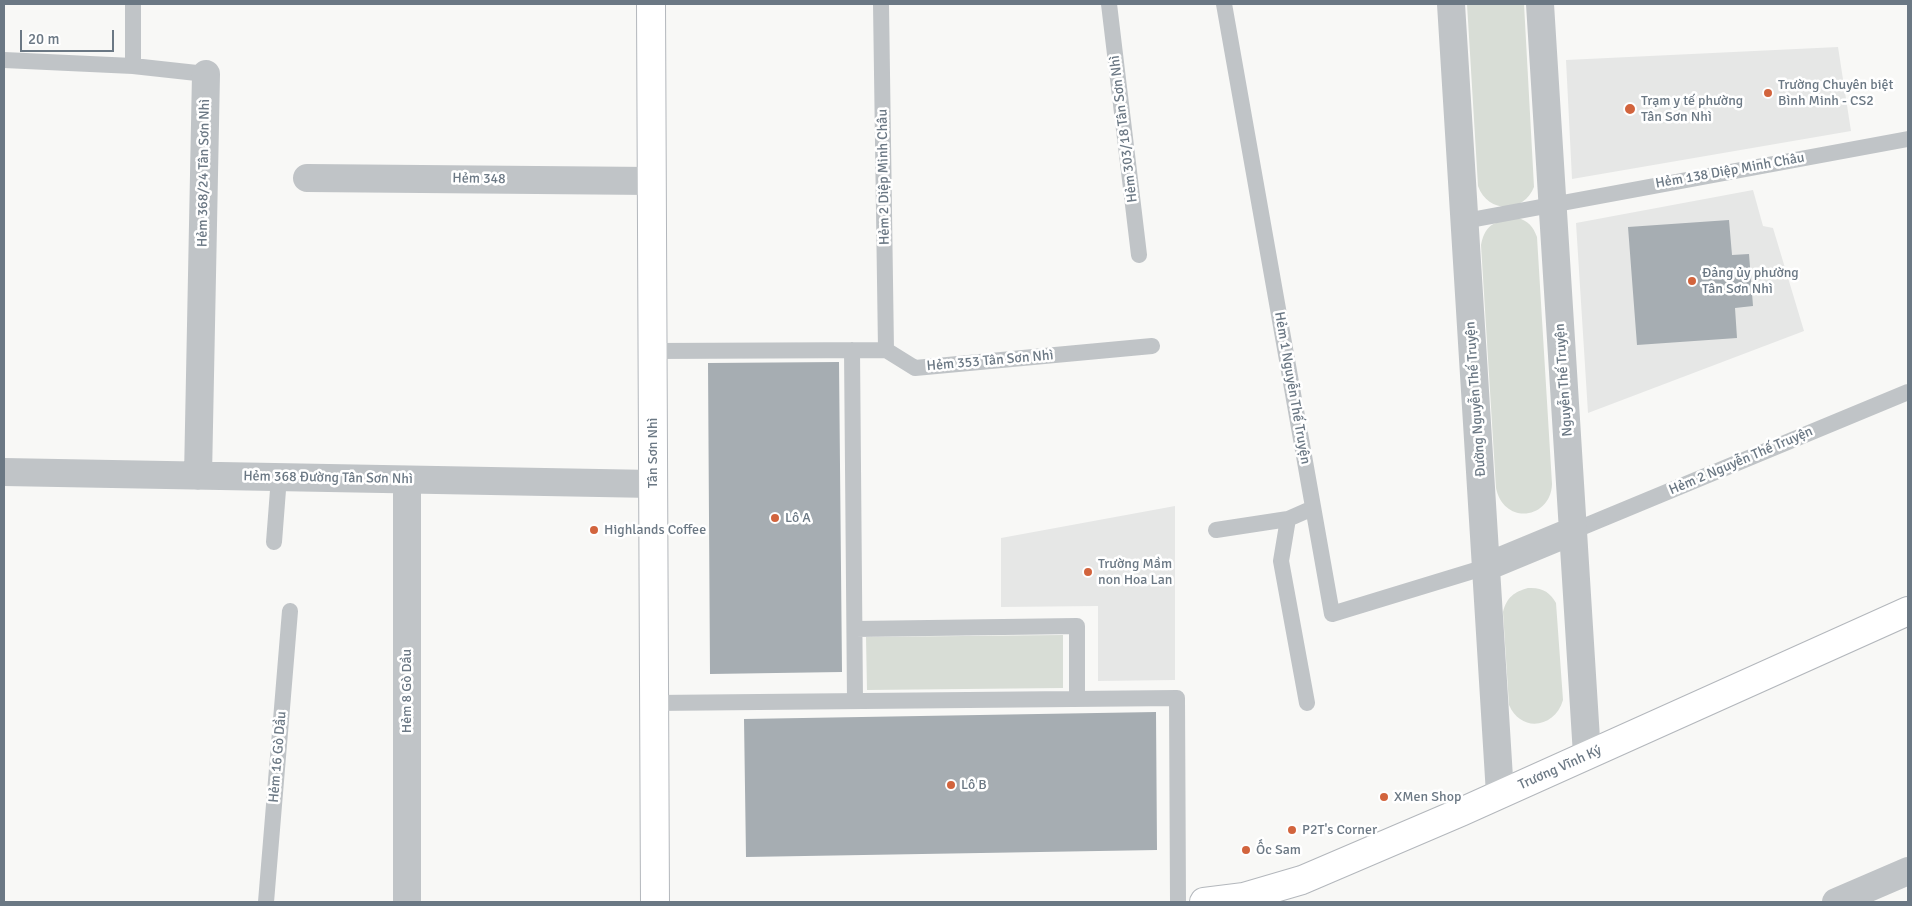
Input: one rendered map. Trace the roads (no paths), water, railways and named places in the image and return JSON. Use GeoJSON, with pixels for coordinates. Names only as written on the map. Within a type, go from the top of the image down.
{"type":"FeatureCollection","features":[{"type":"Feature","properties":{"kind":"street","name":"Tân Sơn Nhì"},"geometry":{"type":"LineString","coordinates":[[650,4],[654,351],[655,902]]}},
{"type":"Feature","properties":{"kind":"street","name":"Đường Nguyễn Thế Truyện"},"geometry":{"type":"LineString","coordinates":[[1451,4],[1500,794]]}},
{"type":"Feature","properties":{"kind":"street","name":"Nguyễn Thế Truyện"},"geometry":{"type":"LineString","coordinates":[[1540,4],[1587,755]]}},
{"type":"Feature","properties":{"kind":"street","name":"Hẻm 368/24 Tân Sơn Nhì"},"geometry":{"type":"LineString","coordinates":[[198,476],[206,74]]}},
{"type":"Feature","properties":{"kind":"street","name":"Hẻm 348"},"geometry":{"type":"LineString","coordinates":[[307,178],[651,181]]}},
{"type":"Feature","properties":{"kind":"street","name":"Hẻm 368 Đường Tân Sơn Nhì"},"geometry":{"type":"LineString","coordinates":[[4,472],[653,484]]}},
{"type":"Feature","properties":{"kind":"street","name":"Hẻm 8 Gò Dầu"},"geometry":{"type":"LineString","coordinates":[[407,480],[407,902]]}},
{"type":"Feature","properties":{"kind":"street"},"geometry":{"type":"LineString","coordinates":[[1486,567],[1573,531]]}},
{"type":"Feature","properties":{"kind":"street","name":"Trương Vĩnh Ký"},"geometry":{"type":"LineString","coordinates":[[1204,902],[1244,897],[1302,880],[1500,794],[1908,610]]}},
{"type":"Feature","properties":{"kind":"street"},"geometry":{"type":"LineString","coordinates":[[1836,902],[1908,871]]}},
{"type":"Feature","properties":{"kind":"lane"},"geometry":{"type":"LineString","coordinates":[[133,4],[133,66]]}},
{"type":"Feature","properties":{"kind":"lane","name":"Hẻm 2 Diệp Minh Châu"},"geometry":{"type":"LineString","coordinates":[[881,4],[886,350]]}},
{"type":"Feature","properties":{"kind":"lane","name":"Hẻm 303/18 Tân Sơn Nhì"},"geometry":{"type":"LineString","coordinates":[[1110,4],[1139,255]]}},
{"type":"Feature","properties":{"kind":"lane","name":"Hẻm 1 Nguyễn Thế Truyện"},"geometry":{"type":"LineString","coordinates":[[1224,4],[1332,614],[1486,567]]}},
{"type":"Feature","properties":{"kind":"lane","name":"Hẻm 368/24 Tân Sơn Nhì"},"geometry":{"type":"LineString","coordinates":[[4,60],[133,66],[206,74]]}},
{"type":"Feature","properties":{"kind":"lane","name":"Hẻm 138 Diệp Minh Châu"},"geometry":{"type":"LineString","coordinates":[[1465,220],[1908,138]]}},
{"type":"Feature","properties":{"kind":"lane","name":"Hẻm 353 Tân Sơn Nhì"},"geometry":{"type":"LineString","coordinates":[[886,350],[915,368],[1152,346]]}},
{"type":"Feature","properties":{"kind":"lane"},"geometry":{"type":"LineString","coordinates":[[852,350],[855,701]]}},
{"type":"Feature","properties":{"kind":"lane"},"geometry":{"type":"LineString","coordinates":[[654,351],[886,350]]}},
{"type":"Feature","properties":{"kind":"lane","name":"Hẻm 2 Nguyễn Thế Truyện"},"geometry":{"type":"LineString","coordinates":[[1573,531],[1908,392]]}},
{"type":"Feature","properties":{"kind":"lane"},"geometry":{"type":"LineString","coordinates":[[274,542],[279,477]]}},
{"type":"Feature","properties":{"kind":"lane"},"geometry":{"type":"LineString","coordinates":[[1216,530],[1288,519],[1313,508]]}},
{"type":"Feature","properties":{"kind":"lane"},"geometry":{"type":"LineString","coordinates":[[1288,519],[1280,561],[1306,703]]}},
{"type":"Feature","properties":{"kind":"lane","name":"Hẻm 16 Gò Dầu"},"geometry":{"type":"LineString","coordinates":[[266,902],[290,612]]}},
{"type":"Feature","properties":{"kind":"lane"},"geometry":{"type":"LineString","coordinates":[[854,629],[1077,626],[1077,699]]}},
{"type":"Feature","properties":{"kind":"lane"},"geometry":{"type":"LineString","coordinates":[[654,703],[1177,698],[1178,902]]}},
{"type":"Feature","properties":{"kind":"place","name":"Trường Chuyên biệt Bình Minh - CS2"},"geometry":{"type":"Point","coordinates":[1768,93]}},
{"type":"Feature","properties":{"kind":"place","name":"Trạm y tế phường Tân Sơn Nhì"},"geometry":{"type":"Point","coordinates":[1630,109]}},
{"type":"Feature","properties":{"kind":"place","name":"Đảng ủy phường Tân Sơn Nhì"},"geometry":{"type":"Point","coordinates":[1692,281]}},
{"type":"Feature","properties":{"kind":"place","name":"Lô A"},"geometry":{"type":"Point","coordinates":[775,518]}},
{"type":"Feature","properties":{"kind":"place","name":"Highlands Coffee"},"geometry":{"type":"Point","coordinates":[594,530]}},
{"type":"Feature","properties":{"kind":"place","name":"Trường Mầm non Hoa Lan"},"geometry":{"type":"Point","coordinates":[1088,572]}},
{"type":"Feature","properties":{"kind":"place","name":"Lô B"},"geometry":{"type":"Point","coordinates":[951,785]}},
{"type":"Feature","properties":{"kind":"place","name":"XMen Shop"},"geometry":{"type":"Point","coordinates":[1384,797]}},
{"type":"Feature","properties":{"kind":"place","name":"P2T's Corner"},"geometry":{"type":"Point","coordinates":[1292,830]}},
{"type":"Feature","properties":{"kind":"place","name":"Ốc Sam"},"geometry":{"type":"Point","coordinates":[1246,850]}}]}
